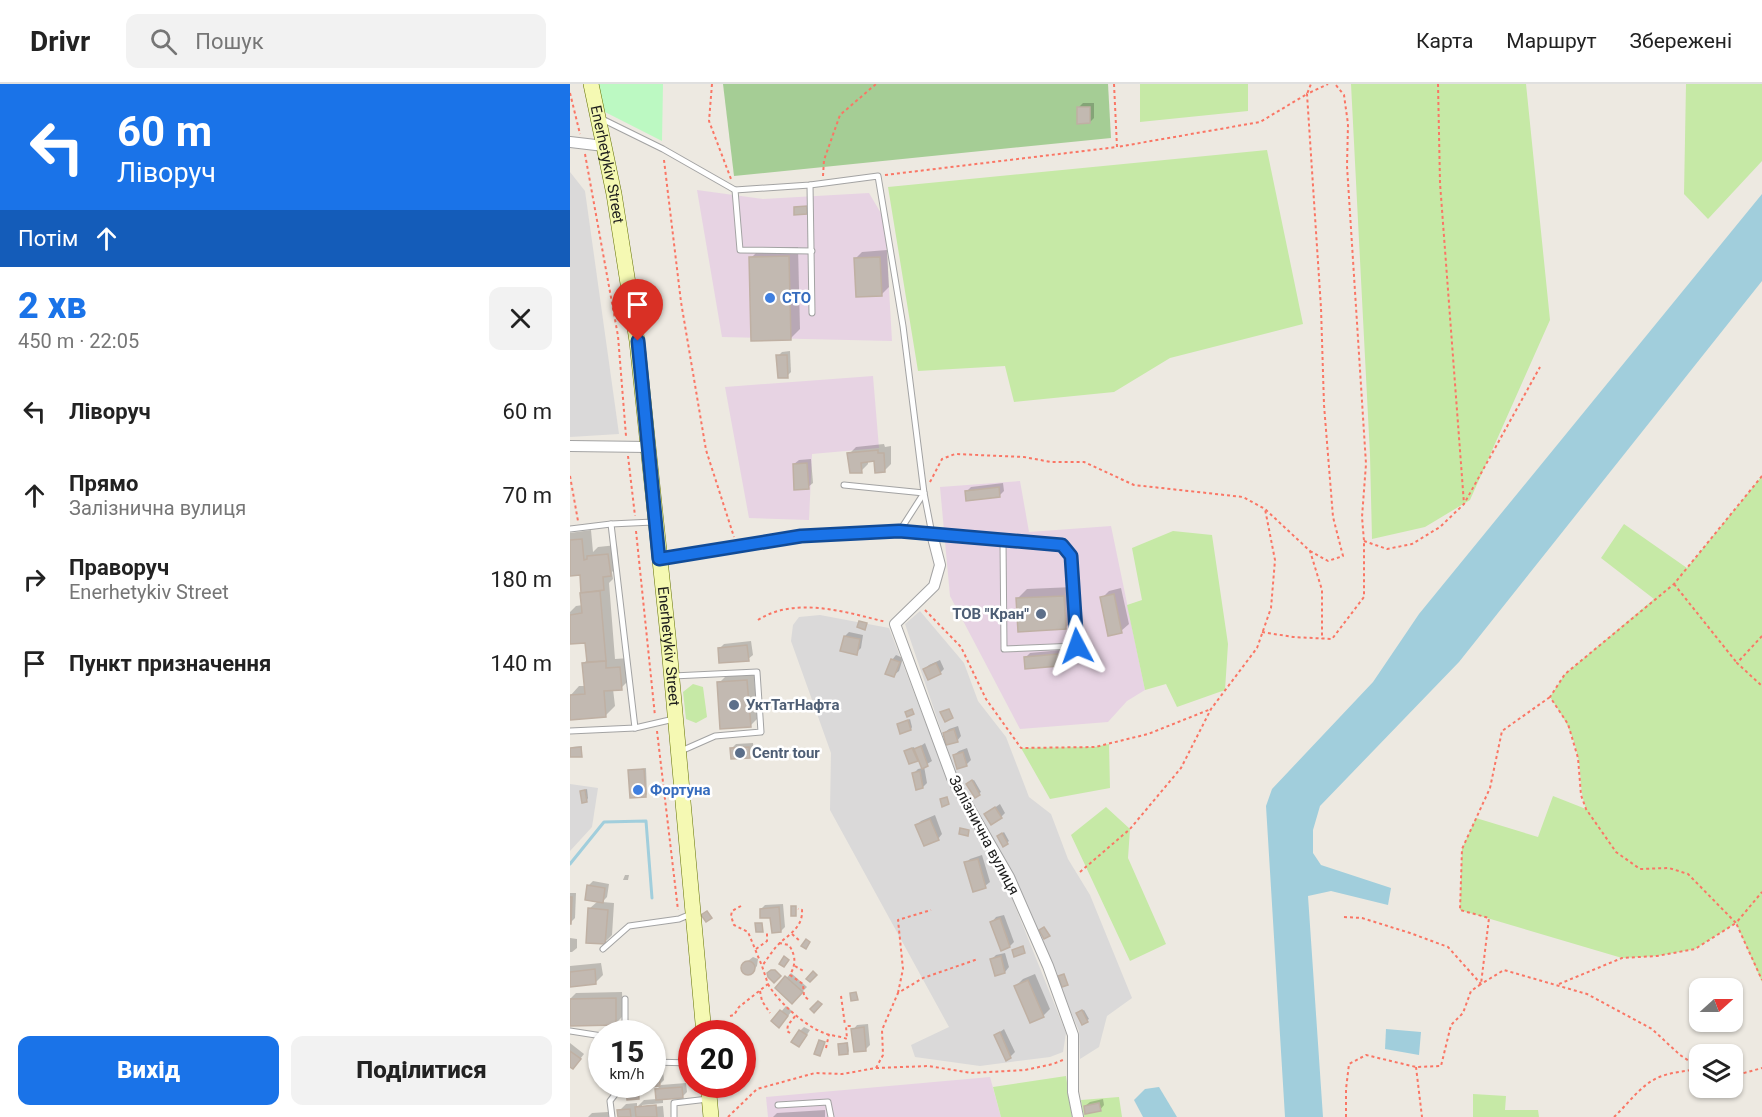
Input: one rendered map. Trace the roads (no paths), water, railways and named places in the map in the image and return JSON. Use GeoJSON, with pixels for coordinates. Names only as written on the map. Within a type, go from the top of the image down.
{"type":"FeatureCollection","features":[{"type":"Feature","properties":{"kind":"main road","name":"Enerhetykiv Street"},"geometry":{"type":"LineString","coordinates":[[591,84],[638,341],[679,752],[686,916],[702,1020]]}},
{"type":"Feature","properties":{"kind":"main road"},"geometry":{"type":"LineString","coordinates":[[709,1098],[711,1117]]}},
{"type":"Feature","properties":{"kind":"street"},"geometry":{"type":"LineString","coordinates":[[570,142],[604,146]]}},
{"type":"Feature","properties":{"kind":"street"},"geometry":{"type":"LineString","coordinates":[[570,446],[648,447]]}},
{"type":"Feature","properties":{"kind":"street"},"geometry":{"type":"LineString","coordinates":[[659,559],[801,536],[899,531],[938,535]]}},
{"type":"Feature","properties":{"kind":"street","name":"Залізнична вулиця"},"geometry":{"type":"LineString","coordinates":[[938,535],[940,566],[934,586],[895,624],[952,778],[1009,877],[1048,966],[1073,1035],[1073,1092],[1078,1117]]}},
{"type":"Feature","properties":{"kind":"lane"},"geometry":{"type":"LineString","coordinates":[[598,117],[663,149],[735,190],[810,185],[878,176],[903,326],[924,493],[938,535],[1062,545],[1071,556],[1077,646],[1004,649],[1003,541]]}},
{"type":"Feature","properties":{"kind":"lane"},"geometry":{"type":"LineString","coordinates":[[810,185],[812,313]]}},
{"type":"Feature","properties":{"kind":"lane"},"geometry":{"type":"LineString","coordinates":[[735,190],[740,250],[812,251]]}},
{"type":"Feature","properties":{"kind":"lane"},"geometry":{"type":"LineString","coordinates":[[844,485],[924,493]]}},
{"type":"Feature","properties":{"kind":"lane"},"geometry":{"type":"LineString","coordinates":[[899,531],[924,493]]}},
{"type":"Feature","properties":{"kind":"lane"},"geometry":{"type":"LineString","coordinates":[[570,529],[655,522]]}},
{"type":"Feature","properties":{"kind":"lane"},"geometry":{"type":"LineString","coordinates":[[611,524],[636,728]]}},
{"type":"Feature","properties":{"kind":"lane"},"geometry":{"type":"LineString","coordinates":[[671,676],[757,672],[761,732],[715,736],[679,752]]}},
{"type":"Feature","properties":{"kind":"lane"},"geometry":{"type":"LineString","coordinates":[[570,731],[636,728],[676,719]]}},
{"type":"Feature","properties":{"kind":"lane"},"geometry":{"type":"LineString","coordinates":[[603,949],[629,926],[686,916]]}},
{"type":"Feature","properties":{"kind":"lane"},"geometry":{"type":"LineString","coordinates":[[625,999],[625,1020]]}},
{"type":"Feature","properties":{"kind":"lane"},"geometry":{"type":"LineString","coordinates":[[570,1031],[588,1034]]}},
{"type":"Feature","properties":{"kind":"lane"},"geometry":{"type":"LineString","coordinates":[[612,1098],[610,1101],[612,1117]]}},
{"type":"Feature","properties":{"kind":"lane"},"geometry":{"type":"LineString","coordinates":[[674,1117],[674,1102],[688,1098]]}},
{"type":"Feature","properties":{"kind":"lane"},"geometry":{"type":"LineString","coordinates":[[778,1105],[828,1102],[831,1117]]}},
{"type":"Feature","properties":{"kind":"water"},"geometry":{"type":"Polygon","coordinates":[[[1762,194],[1762,281],[1459,662],[1320,806],[1313,830],[1313,853],[1321,865],[1391,888],[1388,905],[1331,891],[1308,896],[1323,1117],[1285,1117],[1266,806],[1272,789],[1373,682],[1419,614],[1762,194]]]}},
{"type":"Feature","properties":{"kind":"water"},"geometry":{"type":"Polygon","coordinates":[[[1386,1029],[1421,1032],[1419,1055],[1385,1049],[1386,1029]]]}},
{"type":"Feature","properties":{"kind":"water"},"geometry":{"type":"Polygon","coordinates":[[[1159,1087],[1177,1117],[1143,1117],[1134,1100],[1145,1089],[1159,1087]]]}},
{"type":"Feature","properties":{"kind":"waterway"},"geometry":{"type":"LineString","coordinates":[[570,864],[604,822],[646,821],[652,898]]}},
{"type":"Feature","properties":{"kind":"place","name":"СТО"},"geometry":{"type":"Point","coordinates":[770,298]}},
{"type":"Feature","properties":{"kind":"place","name":"ТОВ \"Кран\""},"geometry":{"type":"Point","coordinates":[1041,614]}},
{"type":"Feature","properties":{"kind":"place","name":"УктТатНафта"},"geometry":{"type":"Point","coordinates":[734,705]}},
{"type":"Feature","properties":{"kind":"place","name":"Centr tour"},"geometry":{"type":"Point","coordinates":[740,753]}},
{"type":"Feature","properties":{"kind":"place","name":"Фортуна"},"geometry":{"type":"Point","coordinates":[638,790]}}]}
